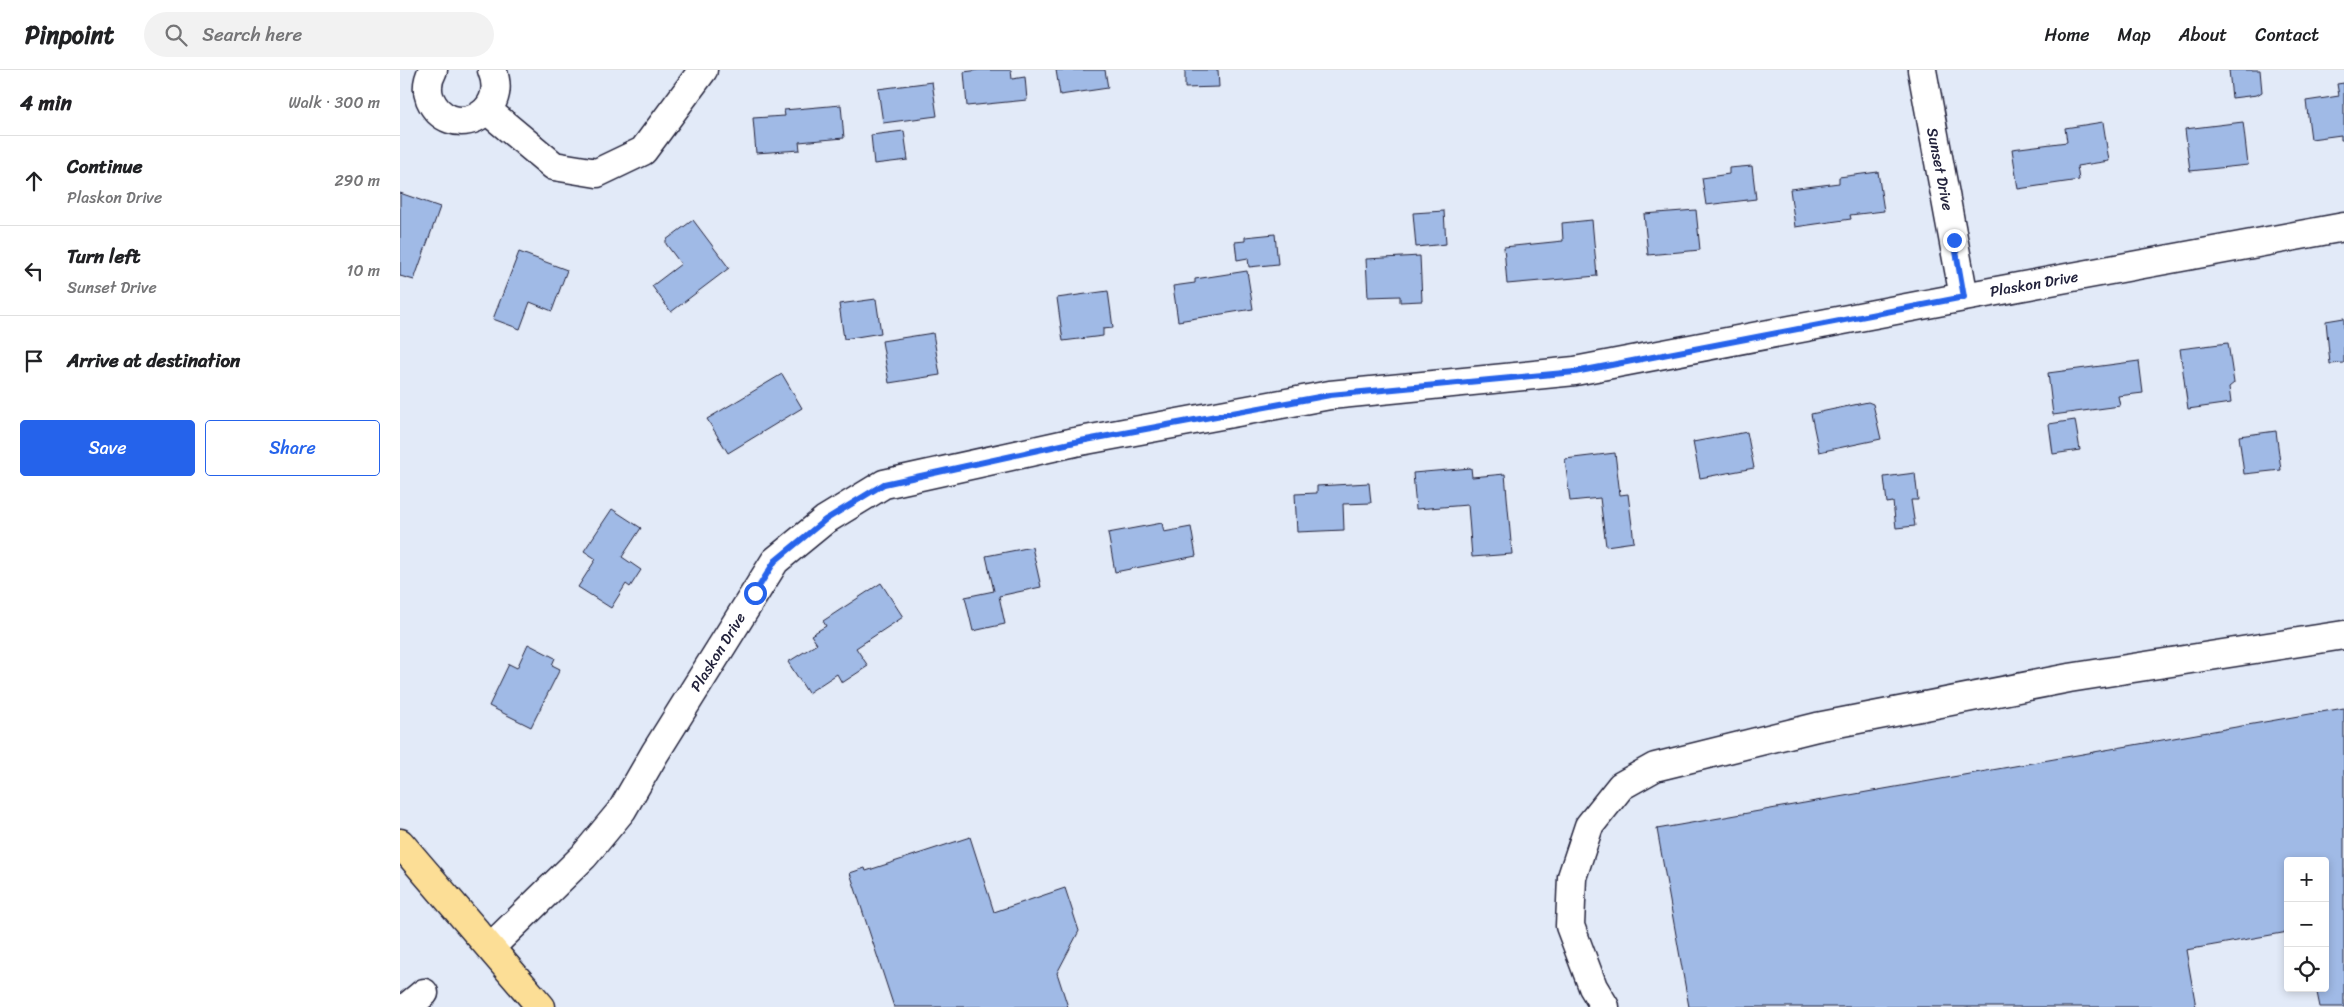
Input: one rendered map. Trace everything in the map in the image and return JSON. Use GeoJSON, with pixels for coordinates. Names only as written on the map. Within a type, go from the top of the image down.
{"type":"FeatureCollection","features":[{"type":"Feature","properties":{"kind":"main road"},"geometry":{"type":"LineString","coordinates":[[400,843],[541,1007]]}},
{"type":"Feature","properties":{"kind":"street"},"geometry":{"type":"LineString","coordinates":[[433,70],[428,80],[428,90],[434,107],[449,119],[464,121],[479,117],[488,110],[495,96],[496,88],[492,70]]}},
{"type":"Feature","properties":{"kind":"street"},"geometry":{"type":"LineString","coordinates":[[488,110],[554,166],[597,173],[643,151],[703,70]]}},
{"type":"Feature","properties":{"kind":"street","name":"Sunset Drive"},"geometry":{"type":"LineString","coordinates":[[1922,70],[1964,297]]}},
{"type":"Feature","properties":{"kind":"street","name":"Plaskon Drive"},"geometry":{"type":"LineString","coordinates":[[491,947],[584,856],[622,810],[654,754],[775,561],[825,520],[884,484],[1075,442],[1330,395],[1575,372],[1964,297],[2344,228]]}},
{"type":"Feature","properties":{"kind":"street"},"geometry":{"type":"LineString","coordinates":[[1605,1007],[1593,987],[1570,926],[1572,877],[1589,826],[1621,786],[1655,767],[1817,727],[2069,678],[2344,635]]}},
{"type":"Feature","properties":{"kind":"building"},"geometry":{"type":"Polygon","coordinates":[[[1011,70],[1012,79],[1025,77],[1027,100],[967,106],[964,72],[1011,70]]]}},
{"type":"Feature","properties":{"kind":"building"},"geometry":{"type":"Polygon","coordinates":[[[1056,70],[1105,70],[1108,88],[1060,95],[1056,70]]]}},
{"type":"Feature","properties":{"kind":"building"},"geometry":{"type":"Polygon","coordinates":[[[1185,70],[1218,70],[1219,87],[1185,88],[1185,70]]]}},
{"type":"Feature","properties":{"kind":"building"},"geometry":{"type":"Polygon","coordinates":[[[2229,70],[2260,70],[2262,92],[2257,95],[2232,98],[2229,70]]]}},
{"type":"Feature","properties":{"kind":"building"},"geometry":{"type":"Polygon","coordinates":[[[932,82],[937,116],[883,123],[878,89],[932,82]]]}},
{"type":"Feature","properties":{"kind":"building"},"geometry":{"type":"Polygon","coordinates":[[[2344,83],[2344,140],[2341,140],[2341,135],[2311,139],[2306,101],[2339,96],[2337,84],[2344,83]]]}},
{"type":"Feature","properties":{"kind":"building"},"geometry":{"type":"Polygon","coordinates":[[[841,105],[844,138],[799,142],[800,150],[756,153],[753,118],[785,116],[784,110],[841,105]]]}},
{"type":"Feature","properties":{"kind":"building"},"geometry":{"type":"Polygon","coordinates":[[[2103,122],[2109,161],[2077,166],[2079,180],[2018,189],[2012,149],[2067,142],[2065,128],[2103,122]]]}},
{"type":"Feature","properties":{"kind":"building"},"geometry":{"type":"Polygon","coordinates":[[[2243,122],[2248,165],[2190,171],[2185,129],[2243,122]]]}},
{"type":"Feature","properties":{"kind":"building"},"geometry":{"type":"Polygon","coordinates":[[[904,131],[908,160],[874,164],[871,135],[904,131]]]}},
{"type":"Feature","properties":{"kind":"building"},"geometry":{"type":"Polygon","coordinates":[[[1752,166],[1756,199],[1706,205],[1702,178],[1729,174],[1729,168],[1752,166]]]}},
{"type":"Feature","properties":{"kind":"building"},"geometry":{"type":"Polygon","coordinates":[[[1878,172],[1884,211],[1850,215],[1851,219],[1795,227],[1790,189],[1839,183],[1839,177],[1878,172]]]}},
{"type":"Feature","properties":{"kind":"building"},"geometry":{"type":"Polygon","coordinates":[[[400,193],[440,207],[414,280],[400,276],[400,193]]]}},
{"type":"Feature","properties":{"kind":"building"},"geometry":{"type":"Polygon","coordinates":[[[1696,210],[1700,250],[1648,255],[1644,214],[1696,210]]]}},
{"type":"Feature","properties":{"kind":"building"},"geometry":{"type":"Polygon","coordinates":[[[1444,211],[1446,244],[1416,247],[1413,213],[1444,211]]]}},
{"type":"Feature","properties":{"kind":"building"},"geometry":{"type":"Polygon","coordinates":[[[693,220],[729,268],[671,312],[652,286],[681,264],[666,244],[666,240],[693,220]]]}},
{"type":"Feature","properties":{"kind":"building"},"geometry":{"type":"Polygon","coordinates":[[[1592,220],[1597,276],[1507,284],[1504,247],[1563,241],[1562,223],[1592,220]]]}},
{"type":"Feature","properties":{"kind":"building"},"geometry":{"type":"Polygon","coordinates":[[[1275,234],[1278,264],[1249,267],[1248,258],[1237,260],[1235,242],[1245,241],[1245,237],[1275,234]]]}},
{"type":"Feature","properties":{"kind":"building"},"geometry":{"type":"Polygon","coordinates":[[[519,252],[567,270],[552,311],[530,302],[520,329],[493,319],[519,252]]]}},
{"type":"Feature","properties":{"kind":"building"},"geometry":{"type":"Polygon","coordinates":[[[1420,256],[1422,301],[1400,302],[1400,296],[1368,297],[1366,259],[1420,256]]]}},
{"type":"Feature","properties":{"kind":"building"},"geometry":{"type":"Polygon","coordinates":[[[1247,271],[1253,309],[1178,321],[1173,286],[1195,283],[1195,279],[1247,271]]]}},
{"type":"Feature","properties":{"kind":"building"},"geometry":{"type":"Polygon","coordinates":[[[1108,291],[1113,328],[1103,329],[1103,336],[1063,341],[1057,298],[1108,291]]]}},
{"type":"Feature","properties":{"kind":"building"},"geometry":{"type":"Polygon","coordinates":[[[876,299],[881,333],[844,339],[839,304],[876,299]]]}},
{"type":"Feature","properties":{"kind":"building"},"geometry":{"type":"Polygon","coordinates":[[[2344,318],[2344,363],[2330,364],[2326,321],[2344,318]]]}},
{"type":"Feature","properties":{"kind":"building"},"geometry":{"type":"Polygon","coordinates":[[[933,333],[940,375],[889,383],[882,341],[933,333]]]}},
{"type":"Feature","properties":{"kind":"building"},"geometry":{"type":"Polygon","coordinates":[[[2228,343],[2234,383],[2229,387],[2231,403],[2188,409],[2180,349],[2228,343]]]}},
{"type":"Feature","properties":{"kind":"building"},"geometry":{"type":"Polygon","coordinates":[[[2139,361],[2143,393],[2118,396],[2120,406],[2053,415],[2048,373],[2139,361]]]}},
{"type":"Feature","properties":{"kind":"building"},"geometry":{"type":"Polygon","coordinates":[[[782,374],[802,408],[728,453],[707,419],[782,374]]]}},
{"type":"Feature","properties":{"kind":"building"},"geometry":{"type":"Polygon","coordinates":[[[1868,402],[1873,404],[1881,439],[1819,452],[1811,414],[1868,402]]]}},
{"type":"Feature","properties":{"kind":"building"},"geometry":{"type":"Polygon","coordinates":[[[2075,420],[2080,450],[2053,454],[2049,424],[2075,420]]]}},
{"type":"Feature","properties":{"kind":"building"},"geometry":{"type":"Polygon","coordinates":[[[2276,431],[2281,470],[2244,474],[2239,436],[2276,431]]]}},
{"type":"Feature","properties":{"kind":"building"},"geometry":{"type":"Polygon","coordinates":[[[1747,432],[1754,468],[1700,478],[1693,442],[1747,432]]]}},
{"type":"Feature","properties":{"kind":"building"},"geometry":{"type":"Polygon","coordinates":[[[1615,453],[1620,495],[1628,494],[1634,542],[1606,546],[1600,498],[1570,501],[1565,459],[1615,453]]]}},
{"type":"Feature","properties":{"kind":"building"},"geometry":{"type":"Polygon","coordinates":[[[1471,468],[1472,477],[1505,474],[1512,554],[1472,557],[1468,505],[1416,509],[1413,473],[1471,468]]]}},
{"type":"Feature","properties":{"kind":"building"},"geometry":{"type":"Polygon","coordinates":[[[1915,473],[1918,500],[1911,500],[1915,526],[1896,528],[1893,502],[1887,503],[1884,477],[1915,473]]]}},
{"type":"Feature","properties":{"kind":"building"},"geometry":{"type":"Polygon","coordinates":[[[1369,483],[1371,503],[1343,504],[1344,530],[1297,532],[1295,494],[1317,493],[1317,486],[1369,483]]]}},
{"type":"Feature","properties":{"kind":"building"},"geometry":{"type":"Polygon","coordinates":[[[612,509],[641,528],[622,557],[641,570],[630,587],[626,584],[611,608],[578,587],[596,559],[584,551],[612,509]]]}},
{"type":"Feature","properties":{"kind":"building"},"geometry":{"type":"Polygon","coordinates":[[[1162,523],[1164,532],[1191,527],[1196,556],[1115,572],[1108,533],[1162,523]]]}},
{"type":"Feature","properties":{"kind":"building"},"geometry":{"type":"Polygon","coordinates":[[[1032,547],[1041,587],[999,596],[1005,624],[973,631],[965,597],[994,591],[986,556],[1032,547]]]}},
{"type":"Feature","properties":{"kind":"building"},"geometry":{"type":"Polygon","coordinates":[[[881,583],[903,617],[856,648],[868,666],[842,683],[837,674],[808,693],[788,662],[817,644],[811,635],[826,626],[823,621],[881,583]]]}},
{"type":"Feature","properties":{"kind":"building"},"geometry":{"type":"Polygon","coordinates":[[[528,644],[555,658],[552,665],[560,669],[531,727],[489,706],[509,664],[517,668],[528,644]]]}},
{"type":"Feature","properties":{"kind":"building"},"geometry":{"type":"Polygon","coordinates":[[[2344,708],[2344,1007],[2320,1007],[2317,992],[2329,992],[2329,857],[2284,857],[2284,933],[2186,950],[2196,1007],[1689,1007],[1657,829],[2344,708]]]}},
{"type":"Feature","properties":{"kind":"building"},"geometry":{"type":"Polygon","coordinates":[[[970,837],[994,912],[1065,888],[1079,931],[1057,973],[1068,1007],[894,1007],[850,873],[865,868],[866,871],[970,837]]]}},
{"type":"Feature","properties":{"kind":"route"},"geometry":{"type":"LineString","coordinates":[[755,593],[775,561],[825,520],[884,484],[1075,442],[1330,395],[1575,372],[1964,297],[1954,240]]}}]}
